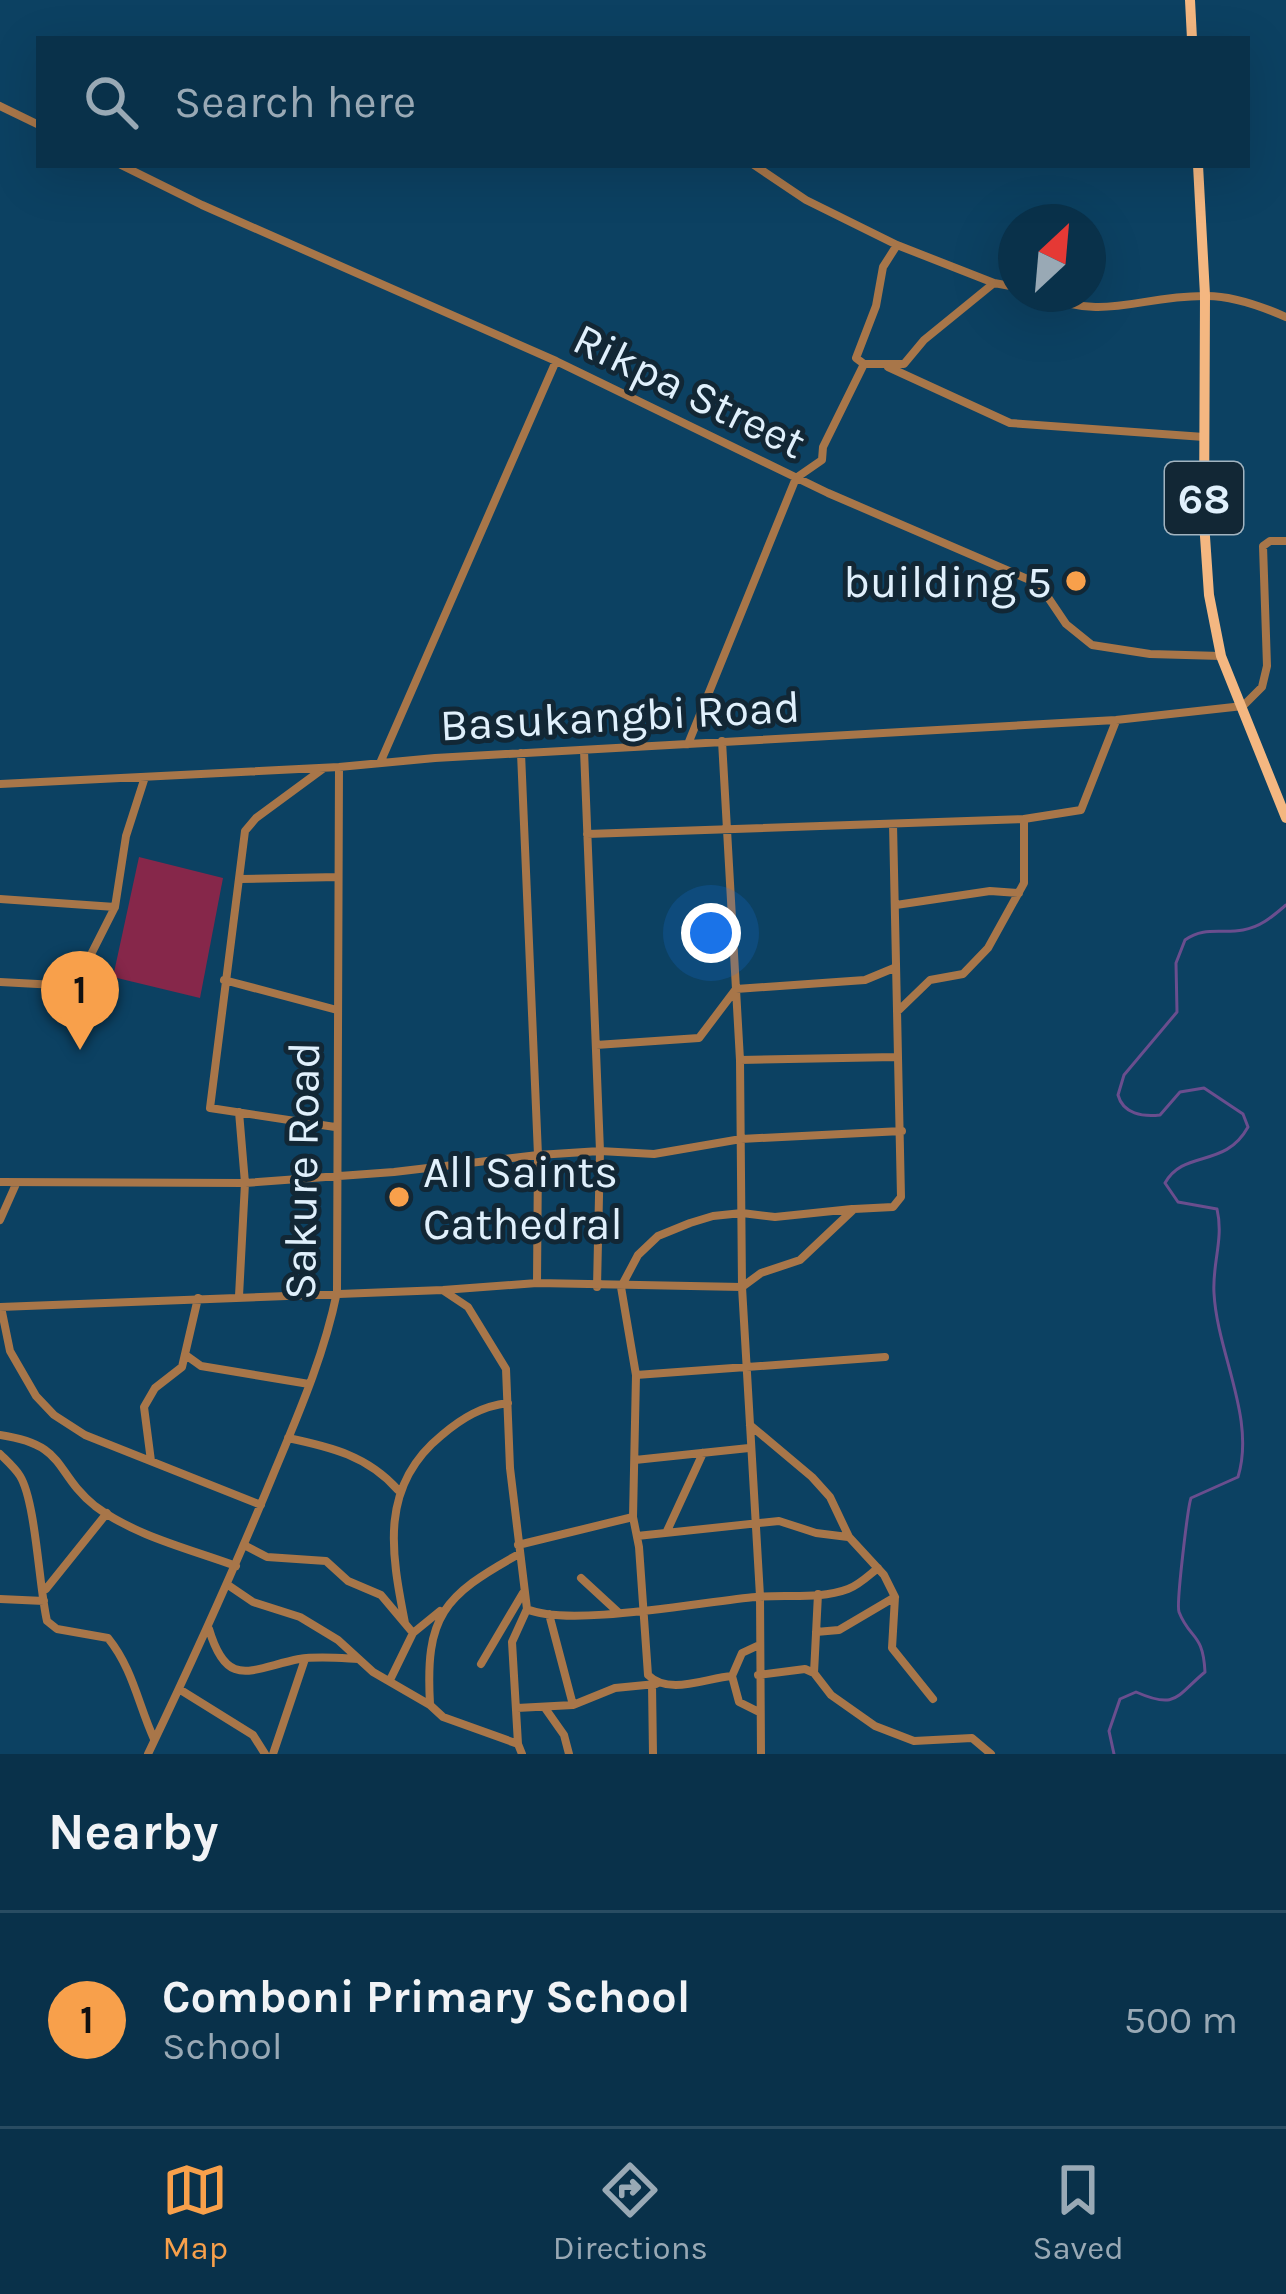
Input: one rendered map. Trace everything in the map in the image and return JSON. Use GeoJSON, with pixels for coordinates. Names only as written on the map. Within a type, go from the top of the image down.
{"type":"FeatureCollection","features":[{"type":"Feature","properties":{"kind":"main road"},"geometry":{"type":"LineString","coordinates":[[1190,0],[1192,36]]}},
{"type":"Feature","properties":{"kind":"main road","name":"68"},"geometry":{"type":"LineString","coordinates":[[1198,168],[1209,595],[1221,656],[1286,818]]}},
{"type":"Feature","properties":{"kind":"street"},"geometry":{"type":"LineString","coordinates":[[0,106],[36,124]]}},
{"type":"Feature","properties":{"kind":"street","name":"Rikpa Street"},"geometry":{"type":"LineString","coordinates":[[127,168],[556,361],[796,478],[1040,584],[1066,624],[1092,644],[1150,654],[1221,656]]}},
{"type":"Feature","properties":{"kind":"street"},"geometry":{"type":"LineString","coordinates":[[758,168],[806,200],[897,245],[998,284]]}},
{"type":"Feature","properties":{"kind":"street"},"geometry":{"type":"LineString","coordinates":[[897,245],[884,267],[876,306],[856,358],[864,364],[886,367],[1010,423],[1204,437]]}},
{"type":"Feature","properties":{"kind":"street"},"geometry":{"type":"LineString","coordinates":[[886,367],[904,364],[923,340],[994,283]]}},
{"type":"Feature","properties":{"kind":"street"},"geometry":{"type":"LineString","coordinates":[[1106,307],[1205,296],[1257,305],[1286,317]]}},
{"type":"Feature","properties":{"kind":"street"},"geometry":{"type":"LineString","coordinates":[[380,764],[556,361]]}},
{"type":"Feature","properties":{"kind":"street"},"geometry":{"type":"LineString","coordinates":[[688,744],[796,478],[822,460],[864,364]]}},
{"type":"Feature","properties":{"kind":"street"},"geometry":{"type":"LineString","coordinates":[[1243,706],[1262,687],[1267,666],[1263,546],[1286,541]]}},
{"type":"Feature","properties":{"kind":"street","name":"Basukangbi Road"},"geometry":{"type":"LineString","coordinates":[[0,784],[1116,720],[1243,706]]}},
{"type":"Feature","properties":{"kind":"street"},"geometry":{"type":"LineString","coordinates":[[587,834],[1024,820],[1082,810],[1116,720]]}},
{"type":"Feature","properties":{"kind":"street"},"geometry":{"type":"LineString","coordinates":[[722,741],[740,1060],[749,1448],[760,1596],[761,1753],[747,1754]]}},
{"type":"Feature","properties":{"kind":"street"},"geometry":{"type":"LineString","coordinates":[[584,750],[601,1151],[597,1287]]}},
{"type":"Feature","properties":{"kind":"street"},"geometry":{"type":"LineString","coordinates":[[521,753],[538,1155],[537,1283]]}},
{"type":"Feature","properties":{"kind":"street"},"geometry":{"type":"LineString","coordinates":[[325,767],[245,831],[210,1108],[335,1127]]}},
{"type":"Feature","properties":{"kind":"street","name":"Sakure Road"},"geometry":{"type":"LineString","coordinates":[[149,1754],[236,1566],[329,1331],[337,1292],[339,767]]}},
{"type":"Feature","properties":{"kind":"street"},"geometry":{"type":"LineString","coordinates":[[0,982],[75,986],[116,907],[126,836],[145,777]]}},
{"type":"Feature","properties":{"kind":"street"},"geometry":{"type":"LineString","coordinates":[[898,1011],[930,980],[962,974],[980,960],[1025,877],[1024,820]]}},
{"type":"Feature","properties":{"kind":"street"},"geometry":{"type":"LineString","coordinates":[[653,1754],[655,1684],[646,1665],[633,1517],[636,1375],[621,1287],[638,1255],[658,1236],[713,1216],[775,1217],[899,1204],[902,1130],[896,1058],[893,824]]}},
{"type":"Feature","properties":{"kind":"street"},"geometry":{"type":"LineString","coordinates":[[241,879],[338,877]]}},
{"type":"Feature","properties":{"kind":"street"},"geometry":{"type":"LineString","coordinates":[[896,904],[990,891],[1019,893]]}},
{"type":"Feature","properties":{"kind":"street"},"geometry":{"type":"LineString","coordinates":[[0,899],[116,907]]}},
{"type":"Feature","properties":{"kind":"street"},"geometry":{"type":"LineString","coordinates":[[596,1045],[699,1038],[736,988],[865,980],[894,968]]}},
{"type":"Feature","properties":{"kind":"street"},"geometry":{"type":"LineString","coordinates":[[224,980],[337,1010]]}},
{"type":"Feature","properties":{"kind":"street"},"geometry":{"type":"LineString","coordinates":[[740,1060],[896,1058]]}},
{"type":"Feature","properties":{"kind":"street"},"geometry":{"type":"LineString","coordinates":[[239,1112],[245,1183],[239,1296]]}},
{"type":"Feature","properties":{"kind":"street"},"geometry":{"type":"LineString","coordinates":[[0,1182],[245,1183],[538,1155],[654,1154],[741,1139],[902,1130]]}},
{"type":"Feature","properties":{"kind":"street"},"geometry":{"type":"LineString","coordinates":[[0,1220],[16,1184]]}},
{"type":"Feature","properties":{"kind":"street"},"geometry":{"type":"LineString","coordinates":[[261,1504],[85,1435],[53,1415],[10,1351],[0,1307],[537,1283],[742,1287],[761,1273],[800,1260],[854,1208]]}},
{"type":"Feature","properties":{"kind":"street"},"geometry":{"type":"LineString","coordinates":[[228,1585],[253,1602],[300,1617],[338,1640],[442,1717],[520,1749],[512,1642],[527,1609],[518,1549],[506,1369],[468,1307],[443,1290]]}},
{"type":"Feature","properties":{"kind":"street"},"geometry":{"type":"LineString","coordinates":[[151,1461],[144,1407],[147,1397],[182,1367],[198,1298]]}},
{"type":"Feature","properties":{"kind":"street"},"geometry":{"type":"LineString","coordinates":[[187,1356],[201,1366],[309,1384]]}},
{"type":"Feature","properties":{"kind":"street"},"geometry":{"type":"LineString","coordinates":[[636,1375],[885,1357]]}},
{"type":"Feature","properties":{"kind":"street"},"geometry":{"type":"LineString","coordinates":[[405,1623],[396,1579],[399,1491],[422,1451],[487,1405],[508,1402]]}},
{"type":"Feature","properties":{"kind":"street"},"geometry":{"type":"LineString","coordinates":[[749,1424],[830,1497],[849,1537],[878,1568],[895,1597],[892,1648],[933,1699]]}},
{"type":"Feature","properties":{"kind":"street"},"geometry":{"type":"LineString","coordinates":[[0,1435],[38,1444],[53,1453],[80,1492],[107,1513],[236,1566]]}},
{"type":"Feature","properties":{"kind":"street"},"geometry":{"type":"LineString","coordinates":[[288,1438],[350,1454],[382,1472],[399,1491]]}},
{"type":"Feature","properties":{"kind":"street"},"geometry":{"type":"LineString","coordinates":[[635,1460],[749,1448]]}},
{"type":"Feature","properties":{"kind":"street"},"geometry":{"type":"LineString","coordinates":[[668,1531],[703,1453]]}},
{"type":"Feature","properties":{"kind":"street"},"geometry":{"type":"LineString","coordinates":[[0,1454],[24,1485],[45,1590],[46,1621],[57,1629],[96,1634],[116,1648],[140,1693],[141,1710],[155,1740]]}},
{"type":"Feature","properties":{"kind":"street"},"geometry":{"type":"LineString","coordinates":[[45,1590],[107,1513]]}},
{"type":"Feature","properties":{"kind":"street"},"geometry":{"type":"LineString","coordinates":[[389,1681],[412,1633],[518,1549],[633,1517]]}},
{"type":"Feature","properties":{"kind":"street"},"geometry":{"type":"LineString","coordinates":[[637,1536],[778,1521],[849,1537]]}},
{"type":"Feature","properties":{"kind":"street"},"geometry":{"type":"LineString","coordinates":[[244,1545],[267,1557],[326,1561],[348,1581],[381,1594],[412,1633]]}},
{"type":"Feature","properties":{"kind":"street"},"geometry":{"type":"LineString","coordinates":[[527,1609],[549,1614],[644,1611],[760,1596],[818,1594],[848,1588],[878,1568]]}},
{"type":"Feature","properties":{"kind":"street"},"geometry":{"type":"LineString","coordinates":[[581,1578],[620,1612]]}},
{"type":"Feature","properties":{"kind":"street"},"geometry":{"type":"LineString","coordinates":[[481,1664],[523,1593]]}},
{"type":"Feature","properties":{"kind":"street"},"geometry":{"type":"LineString","coordinates":[[814,1672],[818,1594]]}},
{"type":"Feature","properties":{"kind":"street"},"geometry":{"type":"LineString","coordinates":[[816,1632],[839,1630],[895,1597]]}},
{"type":"Feature","properties":{"kind":"street"},"geometry":{"type":"LineString","coordinates":[[0,1600],[44,1601]]}},
{"type":"Feature","properties":{"kind":"street"},"geometry":{"type":"LineString","coordinates":[[430,1705],[433,1631],[442,1610]]}},
{"type":"Feature","properties":{"kind":"street"},"geometry":{"type":"LineString","coordinates":[[549,1614],[573,1705]]}},
{"type":"Feature","properties":{"kind":"street"},"geometry":{"type":"LineString","coordinates":[[209,1627],[217,1656],[242,1672],[305,1658],[359,1659]]}},
{"type":"Feature","properties":{"kind":"street"},"geometry":{"type":"LineString","coordinates":[[758,1646],[742,1653],[732,1676],[739,1702],[759,1712]]}},
{"type":"Feature","properties":{"kind":"street"},"geometry":{"type":"LineString","coordinates":[[179,1689],[253,1735],[269,1754],[305,1658]]}},
{"type":"Feature","properties":{"kind":"street"},"geometry":{"type":"LineString","coordinates":[[758,1675],[814,1672],[831,1695],[875,1726],[914,1741],[972,1738],[991,1754]]}},
{"type":"Feature","properties":{"kind":"street"},"geometry":{"type":"LineString","coordinates":[[517,1708],[573,1705],[615,1688],[732,1676]]}},
{"type":"Feature","properties":{"kind":"street"},"geometry":{"type":"LineString","coordinates":[[545,1708],[564,1735],[569,1754]]}},
{"type":"Feature","properties":{"kind":"shaded area"},"geometry":{"type":"Polygon","coordinates":[[[139,857],[223,878],[200,998],[113,977],[139,857]]]}},
{"type":"Feature","properties":{"kind":"waterway"},"geometry":{"type":"LineString","coordinates":[[1114,1754],[1109,1731],[1120,1699],[1136,1692],[1160,1700],[1175,1698],[1205,1672],[1199,1643],[1179,1612],[1187,1518],[1191,1498],[1238,1477],[1242,1432],[1214,1293],[1217,1209],[1178,1202],[1165,1183],[1183,1166],[1228,1149],[1248,1127],[1243,1114],[1204,1088],[1180,1092],[1160,1115],[1134,1113],[1118,1095],[1124,1075],[1177,1012],[1176,963],[1185,940],[1206,932],[1249,929],[1286,905]]}},
{"type":"Feature","properties":{"kind":"place","name":"building 5"},"geometry":{"type":"Point","coordinates":[1076,581]}},
{"type":"Feature","properties":{"kind":"place","name":"Comboni Primary School"},"geometry":{"type":"Point","coordinates":[80,1050]}},
{"type":"Feature","properties":{"kind":"place","name":"All Saints Cathedral"},"geometry":{"type":"Point","coordinates":[399,1197]}}]}
